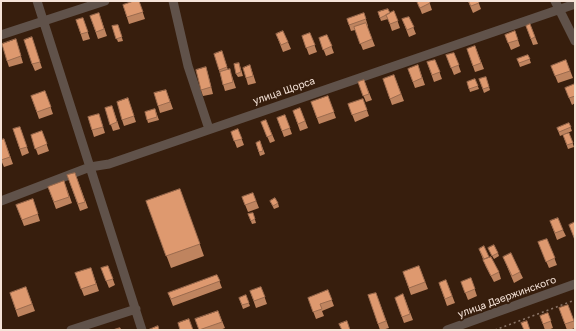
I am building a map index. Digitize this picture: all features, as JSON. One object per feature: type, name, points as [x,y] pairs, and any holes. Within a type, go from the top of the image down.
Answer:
[{"type":"street","points":[[37,1],[142,330]]},
{"type":"street","points":[[1,35],[105,1]]},
{"type":"street","points":[[173,1],[188,66],[209,129]]},
{"type":"street","name":"улица Щорса","points":[[1,201],[90,167],[108,164],[209,129],[557,5],[575,4]]},
{"type":"street","points":[[557,5],[575,41]]},
{"type":"street","name":"улица Дзержинского","points":[[447,330],[575,284]]},
{"type":"street","points":[[71,330],[136,309]]},
{"type":"path","points":[[495,330],[575,300]]},
{"type":"building","points":[[134,1],[139,1],[143,12],[127,17],[123,5]]},
{"type":"building","points":[[417,1],[429,1],[430,3],[420,8]]},
{"type":"building","points":[[469,1],[478,1],[479,3],[471,6]]},
{"type":"building","points":[[388,9],[390,13],[380,18],[378,12]]},
{"type":"building","points":[[394,11],[398,21],[390,24],[386,15]]},
{"type":"building","points":[[99,13],[104,29],[96,32],[90,16]]},
{"type":"building","points":[[364,13],[366,19],[349,25],[347,19]]},
{"type":"building","points":[[409,17],[414,27],[407,30],[402,19]]},
{"type":"building","points":[[83,18],[88,32],[81,34],[76,20]]},
{"type":"building","points":[[366,23],[372,39],[360,44],[354,27]]},
{"type":"building","points":[[530,24],[535,37],[531,39],[526,26]]},
{"type":"building","points":[[118,25],[122,37],[116,39],[112,26]]},
{"type":"building","points":[[283,31],[288,42],[281,45],[276,34]]},
{"type":"building","points":[[515,31],[518,40],[508,43],[505,35]]},
{"type":"building","points":[[310,33],[315,45],[306,48],[302,36]]},
{"type":"building","points":[[327,35],[332,46],[323,50],[319,38]]},
{"type":"building","points":[[32,37],[40,62],[32,64],[24,40]]},
{"type":"building","points":[[16,39],[21,56],[7,61],[2,44]]},
{"type":"building","points":[[475,46],[481,63],[473,66],[467,49]]},
{"type":"building","points":[[222,51],[227,67],[219,70],[214,54]]},
{"type":"building","points":[[454,53],[459,65],[451,68],[446,55]]},
{"type":"building","points":[[528,55],[530,59],[519,63],[517,59]]},
{"type":"building","points":[[435,60],[440,72],[432,75],[427,62]]},
{"type":"building","points":[[566,60],[570,71],[555,76],[551,66]]},
{"type":"building","points":[[239,63],[241,72],[236,74],[234,64]]},
{"type":"building","points":[[250,65],[253,76],[246,78],[243,68]]},
{"type":"building","points":[[418,65],[422,78],[413,82],[408,69]]},
{"type":"building","points":[[206,67],[211,87],[201,90],[196,70]]},
{"type":"building","points":[[230,69],[233,82],[223,85],[220,72]]},
{"type":"building","points":[[394,75],[401,94],[390,99],[383,79]]},
{"type":"building","points":[[486,77],[489,87],[483,89],[479,79]]},
{"type":"building","points":[[475,79],[478,86],[469,89],[467,82]]},
{"type":"building","points":[[364,80],[369,94],[363,96],[358,82]]},
{"type":"building","points":[[575,84],[575,96],[569,98],[565,88]]},
{"type":"building","points":[[166,90],[170,102],[158,106],[154,93]]},
{"type":"building","points":[[45,91],[51,107],[37,112],[31,96]]},
{"type":"building","points":[[328,96],[334,112],[317,118],[311,102]]},
{"type":"building","points":[[128,98],[134,116],[122,120],[117,102]]},
{"type":"building","points":[[363,99],[367,110],[352,115],[348,104]]},
{"type":"building","points":[[112,106],[117,122],[110,125],[105,108]]},
{"type":"building","points":[[300,108],[305,121],[298,124],[293,111]]},
{"type":"building","points":[[155,109],[157,117],[147,120],[145,112]]},
{"type":"building","points":[[99,114],[103,127],[92,130],[88,117]]},
{"type":"building","points":[[285,115],[290,128],[282,131],[277,118]]},
{"type":"building","points":[[266,120],[272,135],[267,137],[261,122]]},
{"type":"building","points":[[569,123],[571,127],[559,132],[557,128]]},
{"type":"building","points":[[20,127],[27,147],[20,149],[13,129]]},
{"type":"building","points":[[238,129],[242,139],[234,141],[231,132]]},
{"type":"building","points":[[42,131],[47,144],[35,149],[31,135]]},
{"type":"building","points":[[569,133],[573,143],[567,145],[563,135]]},
{"type":"building","points":[[4,139],[10,157],[1,160],[1,140]]},
{"type":"building","points":[[260,141],[263,151],[259,152],[256,143]]},
{"type":"building","points":[[75,173],[85,202],[78,204],[67,175]]},
{"type":"building","points":[[64,181],[69,197],[54,202],[48,187]]},
{"type":"building","points":[[180,189],[200,244],[166,256],[146,201]]},
{"type":"building","points":[[253,193],[256,201],[245,205],[242,197]]},
{"type":"building","points":[[275,198],[278,203],[273,206],[270,201]]},
{"type":"building","points":[[33,199],[38,214],[22,220],[16,205]]},
{"type":"building","points":[[253,213],[255,219],[251,221],[248,214]]},
{"type":"building","points":[[558,218],[563,230],[555,233],[550,221]]},
{"type":"building","points":[[575,222],[575,240],[569,225]]},
{"type":"building","points":[[547,239],[555,258],[546,262],[538,242]]},
{"type":"building","points":[[494,245],[498,253],[492,256],[488,248]]},
{"type":"building","points":[[484,246],[489,257],[484,259],[479,249]]},
{"type":"building","points":[[511,253],[520,272],[512,276],[503,257]]},
{"type":"building","points":[[491,257],[499,272],[491,276],[483,260]]},
{"type":"building","points":[[108,266],[113,279],[106,281],[101,268]]},
{"type":"building","points":[[419,266],[425,282],[409,288],[403,272]]},
{"type":"building","points":[[91,268],[96,284],[81,289],[75,273]]},
{"type":"building","points":[[217,275],[220,281],[171,299],[168,293]]},
{"type":"building","points":[[471,278],[475,289],[465,293],[461,282]]},
{"type":"building","points":[[446,280],[452,296],[445,299],[439,283]]},
{"type":"building","points":[[26,287],[32,304],[16,310],[10,293]]},
{"type":"building","points":[[261,287],[265,297],[254,301],[250,291]]},
{"type":"building","points":[[328,290],[332,300],[320,304],[322,309],[313,312],[308,298]]},
{"type":"building","points":[[376,293],[386,321],[378,324],[368,295]]},
{"type":"building","points":[[403,294],[410,314],[402,317],[395,298]]},
{"type":"building","points":[[246,295],[249,303],[242,305],[239,298]]},
{"type":"building","points":[[568,305],[574,321],[565,324],[559,308]]},
{"type":"building","points":[[218,311],[222,322],[199,330],[195,319]]},
{"type":"building","points":[[548,313],[551,321],[543,324],[540,316]]},
{"type":"building","points":[[189,319],[193,330],[180,330],[178,323]]},
{"type":"building","points":[[347,321],[350,330],[342,330],[339,324]]},
{"type":"building","points":[[527,321],[530,330],[524,330],[521,323]]},
{"type":"building","points":[[158,326],[159,330],[148,330]]}]
